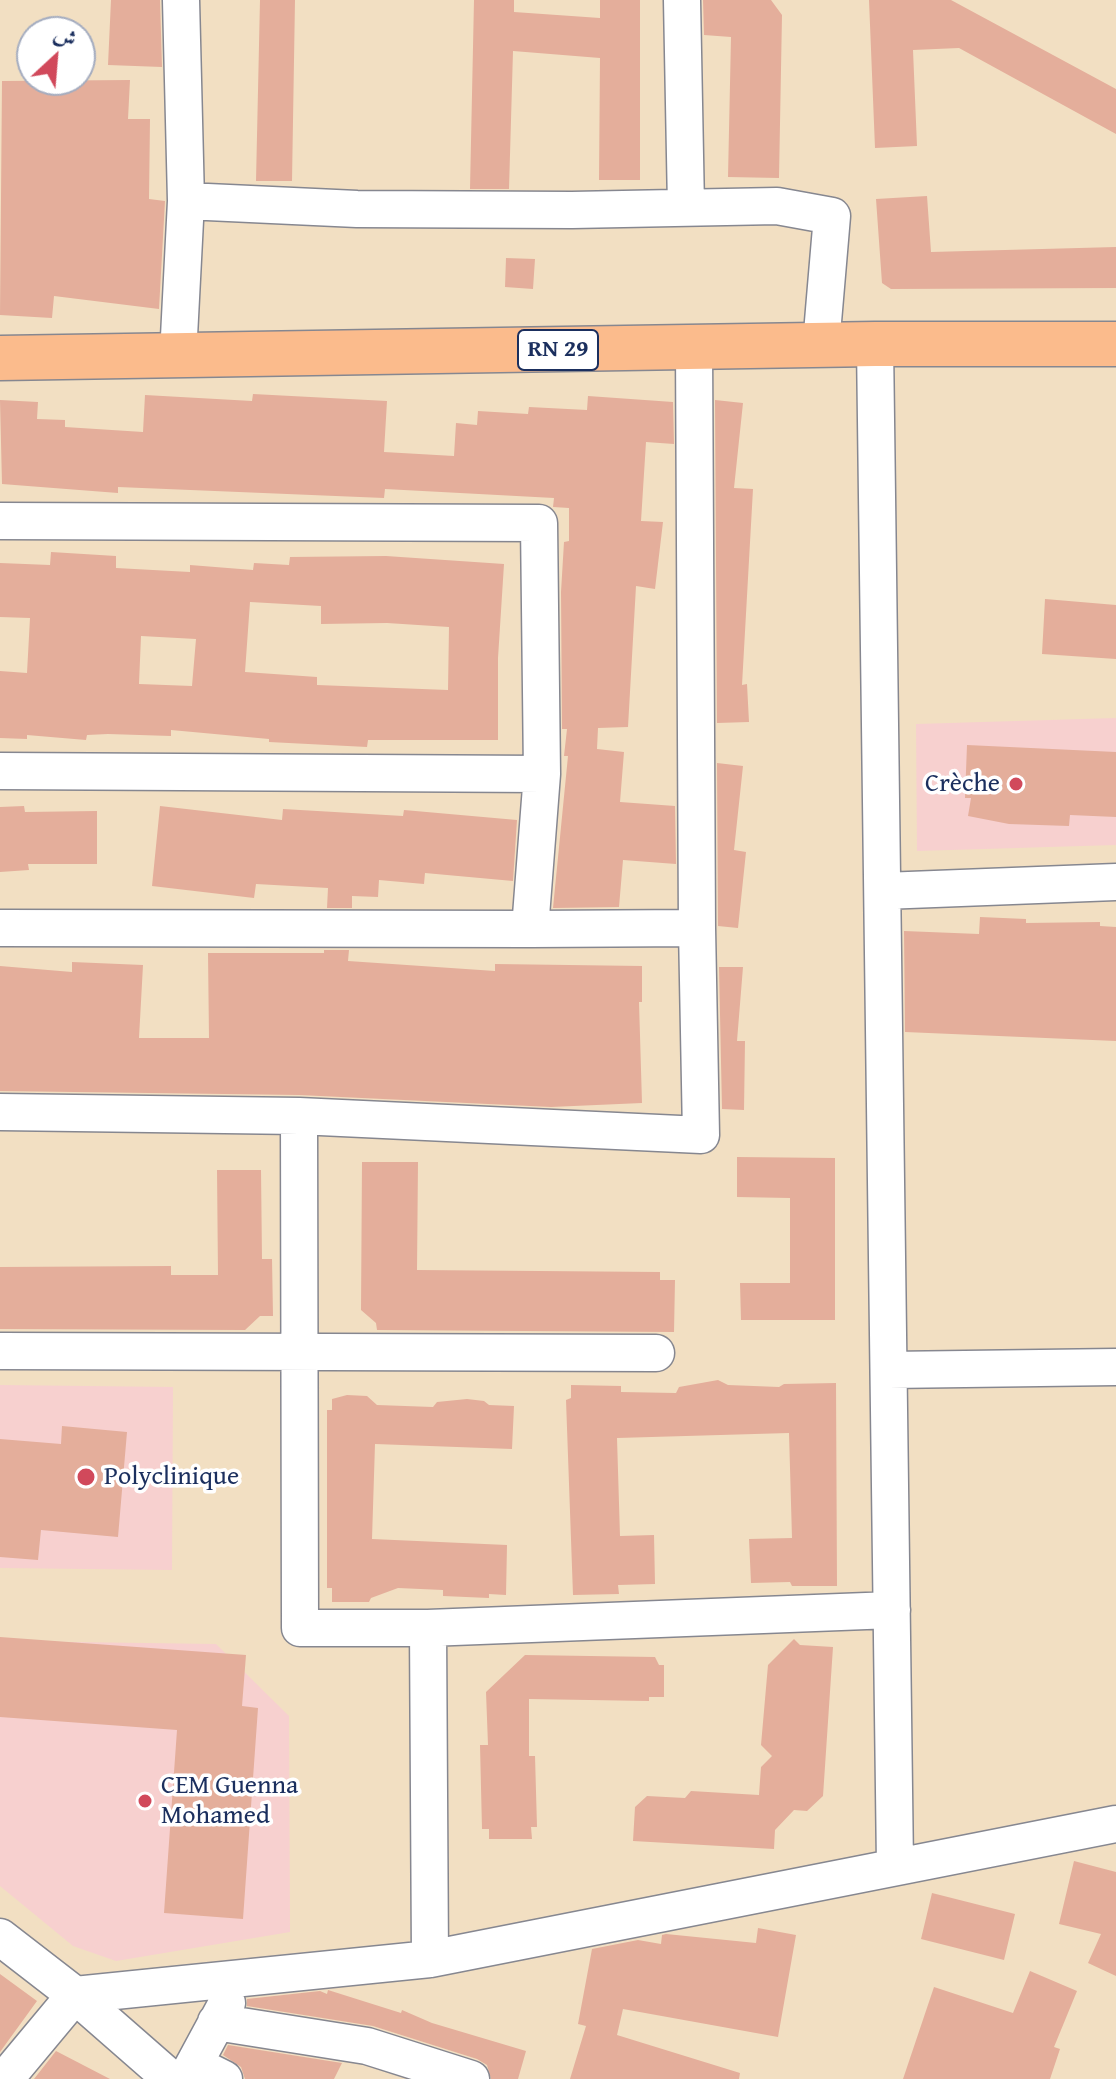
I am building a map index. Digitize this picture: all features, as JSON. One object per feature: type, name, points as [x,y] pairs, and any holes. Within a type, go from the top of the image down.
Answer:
[{"type":"main road","name":"RN 29","points":[[0,358],[875,344],[1116,344]]},
{"type":"street","points":[[178,356],[186,201],[181,0]]},
{"type":"street","points":[[682,0],[686,207]]},
{"type":"street","points":[[186,201],[357,209],[777,206],[832,216],[821,345]]},
{"type":"street","points":[[875,344],[895,1866]]},
{"type":"street","points":[[0,1112],[299,1116],[701,1135],[694,348]]},
{"type":"street","points":[[0,521],[539,523],[542,774],[530,929]]},
{"type":"street","points":[[0,771],[542,774]]},
{"type":"street","points":[[883,891],[1116,882]]},
{"type":"street","points":[[0,928],[697,928]]},
{"type":"street","points":[[299,1116],[300,1628],[428,1628],[892,1610]]},
{"type":"street","points":[[0,1351],[656,1353]]},
{"type":"street","points":[[889,1370],[1116,1367]]},
{"type":"street","points":[[428,1628],[430,1959]]},
{"type":"street","points":[[5,2079],[75,1995],[430,1959],[1116,1824]]},
{"type":"street","points":[[0,1937],[75,1995],[194,2075],[216,2022],[240,1977]]},
{"type":"street","points":[[216,2022],[367,2046],[471,2079]]},
{"type":"shaded area","name":"Crèche","points":[[1116,718],[1116,845],[917,851],[916,724]]},
{"type":"shaded area","name":"Polyclinique","points":[[0,1385],[173,1387],[172,1570],[0,1568]]},
{"type":"shaded area","name":"CEM Guenna Mohamed","points":[[0,1641],[216,1644],[289,1716],[290,1932],[116,1961],[73,1946],[0,1886]]},
{"type":"building","points":[[111,0],[160,0],[162,67],[108,65]]},
{"type":"building","points":[[260,0],[295,0],[292,181],[256,181]]},
{"type":"building","points":[[474,0],[514,0],[514,12],[600,18],[600,0],[640,0],[640,180],[599,180],[600,58],[513,51],[509,189],[470,189]]},
{"type":"building","points":[[703,0],[771,0],[782,15],[779,178],[728,177],[731,37],[704,35]]},
{"type":"building","points":[[869,0],[951,0],[1116,89],[1116,134],[959,48],[913,50],[917,146],[875,148]]},
{"type":"building","points":[[96,80],[130,80],[128,119],[150,119],[149,199],[165,201],[159,309],[54,296],[52,318],[0,315],[2,81],[16,81],[16,96],[96,96]]},
{"type":"building","points":[[927,196],[931,252],[1116,247],[1116,288],[891,289],[882,283],[876,199]]},
{"type":"building","points":[[506,258],[535,259],[533,289],[505,287]]},
{"type":"building","points":[[253,394],[387,401],[384,452],[454,456],[456,423],[477,425],[478,411],[528,414],[529,407],[587,410],[588,396],[673,402],[674,444],[646,442],[641,521],[663,522],[655,589],[636,586],[628,727],[598,728],[597,749],[624,752],[620,802],[675,806],[676,864],[623,860],[619,907],[553,908],[568,756],[564,756],[567,729],[562,729],[561,592],[564,542],[569,541],[569,508],[553,507],[554,498],[385,489],[384,498],[118,487],[118,493],[2,484],[0,400],[38,402],[37,419],[65,420],[65,427],[143,432],[145,395],[252,401]]},
{"type":"building","points":[[715,400],[743,403],[734,488],[753,489],[742,685],[747,684],[749,722],[717,723]]},
{"type":"building","points":[[51,552],[116,556],[116,568],[190,572],[190,565],[253,570],[254,563],[289,565],[290,557],[386,556],[504,564],[498,658],[498,740],[368,740],[367,747],[269,742],[269,739],[171,730],[171,736],[108,734],[87,735],[86,740],[27,735],[27,739],[0,738],[0,671],[27,673],[30,618],[0,617],[0,563],[50,565]],"holes":[[[250,602],[321,606],[321,624],[387,623],[449,627],[448,690],[317,685],[317,677],[245,672]],[[141,636],[196,639],[192,686],[139,684]]]},
{"type":"building","points":[[1045,599],[1116,605],[1116,659],[1042,654]]},
{"type":"building","points":[[967,745],[1116,752],[1116,817],[1070,815],[1069,826],[1009,824],[968,816],[971,798],[965,798]]},
{"type":"building","points":[[717,763],[743,766],[734,850],[746,852],[738,928],[718,926]]},
{"type":"building","points":[[24,806],[25,812],[97,811],[97,864],[28,864],[29,870],[0,872],[0,807]]},
{"type":"building","points":[[160,806],[282,820],[283,809],[403,816],[404,810],[517,820],[513,881],[425,873],[424,884],[379,880],[378,897],[352,896],[352,908],[327,908],[328,888],[256,884],[254,898],[152,886]]},
{"type":"building","points":[[980,917],[1026,919],[1026,923],[1100,922],[1100,926],[1116,927],[1116,1041],[905,1032],[904,931],[979,934]]},
{"type":"building","points":[[324,950],[349,950],[348,961],[495,971],[495,964],[642,966],[642,1002],[639,1002],[642,1103],[551,1107],[299,1095],[0,1091],[0,966],[72,972],[72,962],[143,965],[139,1038],[209,1038],[208,953],[324,953]]},
{"type":"building","points":[[719,967],[743,967],[737,1041],[745,1041],[744,1110],[722,1109]]},
{"type":"building","points":[[737,1157],[835,1158],[835,1320],[741,1320],[740,1283],[790,1283],[790,1198],[737,1197]]},
{"type":"building","points":[[362,1162],[418,1162],[417,1270],[660,1272],[660,1280],[675,1280],[674,1332],[377,1330],[376,1323],[361,1310]]},
{"type":"building","points":[[217,1170],[261,1170],[262,1259],[272,1259],[273,1316],[260,1316],[245,1330],[0,1329],[0,1267],[171,1266],[171,1275],[218,1275]]},
{"type":"building","points":[[718,1380],[728,1385],[779,1387],[784,1384],[836,1383],[837,1586],[751,1583],[749,1539],[792,1538],[789,1433],[617,1438],[620,1536],[654,1535],[655,1584],[618,1585],[619,1594],[573,1595],[566,1400],[571,1398],[571,1385],[621,1386],[621,1392],[676,1393],[679,1387]]},
{"type":"building","points":[[347,1395],[367,1396],[377,1405],[433,1407],[437,1402],[467,1399],[484,1401],[489,1405],[514,1406],[512,1449],[375,1444],[372,1539],[507,1545],[506,1595],[489,1594],[489,1598],[443,1596],[443,1590],[398,1588],[371,1598],[369,1602],[332,1602],[332,1588],[327,1588],[327,1410],[332,1410],[332,1399]]},
{"type":"building","points":[[62,1426],[127,1432],[118,1537],[41,1530],[38,1560],[0,1557],[0,1439],[61,1444]]},
{"type":"building","points":[[0,1637],[246,1655],[242,1706],[258,1708],[243,1919],[164,1913],[177,1730],[0,1717]]},
{"type":"building","points":[[794,1639],[800,1645],[833,1647],[823,1796],[807,1811],[794,1810],[775,1830],[774,1849],[633,1841],[635,1807],[647,1796],[685,1798],[691,1791],[759,1795],[761,1767],[772,1756],[761,1745],[768,1665]]},
{"type":"building","points":[[525,1655],[655,1657],[659,1665],[664,1665],[664,1697],[649,1697],[649,1701],[529,1699],[529,1756],[535,1756],[537,1827],[531,1827],[532,1839],[489,1839],[489,1829],[482,1829],[480,1745],[488,1745],[486,1692]]},
{"type":"building","points":[[1074,1861],[1116,1872],[1116,1976],[1088,1963],[1101,1934],[1059,1924]]},
{"type":"building","points":[[932,1893],[1015,1914],[1004,1960],[921,1939]]},
{"type":"building","points":[[758,1928],[796,1935],[778,2037],[623,2009],[617,2035],[740,2073],[739,2079],[570,2079],[586,2026],[578,2024],[592,1949],[638,1940],[661,1944],[662,1935],[666,1934],[756,1943]]},
{"type":"building","points":[[1030,1971],[1077,1991],[1054,2047],[1060,2049],[1050,2079],[903,2079],[934,1987],[1013,2013]]},
{"type":"building","points":[[0,1974],[37,2001],[0,2052]]},
{"type":"building","points":[[328,1990],[401,2013],[402,2010],[432,2023],[526,2051],[518,2079],[491,2079],[487,2065],[477,2059],[373,2026],[247,2006],[247,1999],[320,1991],[327,1994]]},
{"type":"building","points":[[228,2045],[342,2063],[334,2079],[245,2079],[241,2067],[223,2055]]},
{"type":"building","points":[[56,2051],[110,2079],[34,2079]]},
{"type":"place","name":"Crèche","points":[[1016,784]]},
{"type":"place","name":"Polyclinique","points":[[86,1477]]},
{"type":"place","name":"CEM Guenna Mohamed","points":[[145,1801]]}]
